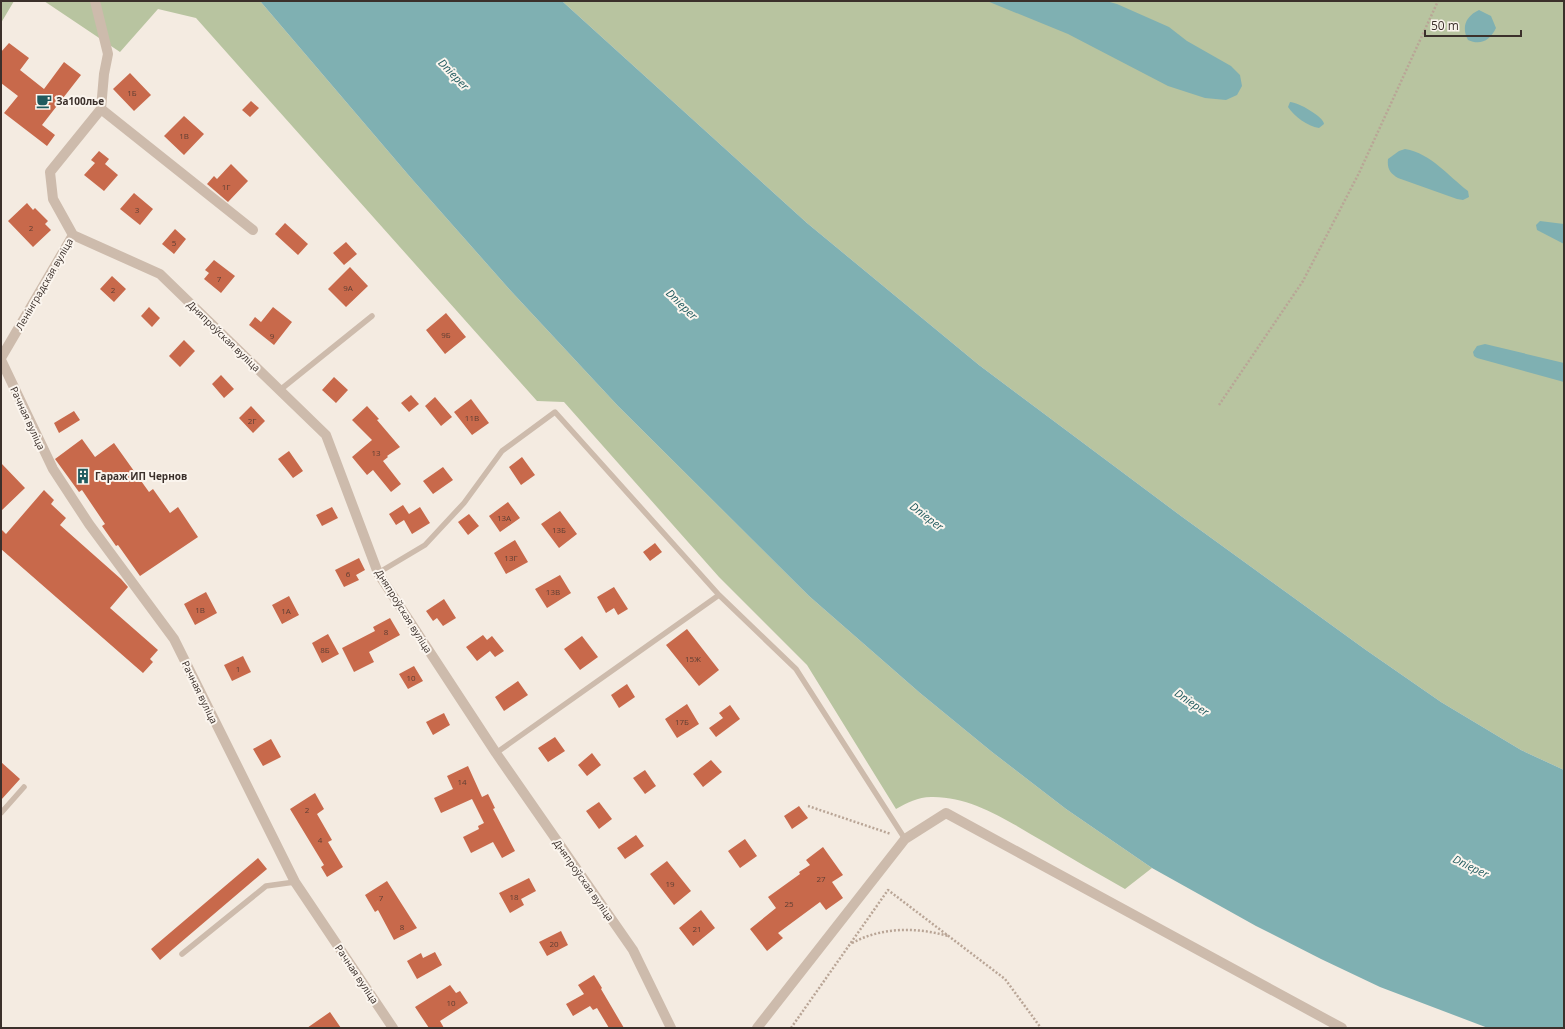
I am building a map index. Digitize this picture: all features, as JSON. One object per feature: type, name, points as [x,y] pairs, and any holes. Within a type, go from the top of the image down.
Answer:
[{"type":"street","points":[[95,1],[108,54],[104,74],[101,109],[253,230]]},
{"type":"street","name":"Ленінградская вуліца","points":[[1,359],[73,235],[53,199],[50,172],[101,109]]},
{"type":"street","name":"Дняпроўская вуліца","points":[[73,235],[160,274],[326,435],[378,573],[496,753],[633,950],[670,1028]]},
{"type":"street","name":"Рачная вуліца","points":[[1,359],[53,469],[89,524],[174,639],[295,882],[393,1028]]},
{"type":"street","points":[[757,1028],[905,839],[946,813],[1342,1028]]},
{"type":"lane","points":[[280,390],[372,316]]},
{"type":"lane","points":[[378,573],[425,545],[464,503],[502,452],[555,412],[718,595],[796,669],[905,839]]},
{"type":"lane","points":[[496,753],[718,595]]},
{"type":"lane","points":[[1,813],[24,787]]},
{"type":"lane","points":[[182,954],[266,886],[295,882]]},
{"type":"path","points":[[1219,405],[1303,281],[1359,173],[1438,1]]},
{"type":"path","points":[[808,806],[905,839]]},
{"type":"path","points":[[791,1028],[888,890],[1005,979],[1041,1028]]},
{"type":"path","points":[[850,944],[867,935],[894,930],[933,932],[950,937]]},
{"type":"green space","points":[[1,1],[14,1],[1,23]]},
{"type":"green space","points":[[44,1],[260,1],[411,178],[510,290],[618,406],[809,596],[920,693],[992,752],[1066,809],[1152,868],[1125,889],[1005,819],[977,806],[947,798],[926,797],[917,799],[896,809],[807,665],[719,577],[564,402],[537,401],[196,18],[158,9],[120,52]]},
{"type":"green space","points":[[562,1],[1564,1],[1564,770],[1521,750],[1441,702],[1366,650],[1181,516],[979,365],[807,223]]},
{"type":"water","name":"Dnieper","points":[[260,1],[562,1],[807,223],[979,365],[1181,516],[1366,650],[1441,702],[1521,750],[1564,770],[1564,1028],[1488,1028],[1380,987],[1321,959],[1256,926],[1152,868],[1066,809],[992,752],[920,693],[809,596],[618,406],[510,290],[411,178]]},
{"type":"water","points":[[987,1],[1106,1],[1117,4],[1169,27],[1187,41],[1231,66],[1240,75],[1242,86],[1237,95],[1226,100],[1205,98],[1168,86],[1068,34]]},
{"type":"water","points":[[1479,10],[1491,16],[1496,28],[1491,36],[1485,41],[1473,42],[1468,40],[1465,26],[1471,15]]},
{"type":"water","points":[[1290,102],[1299,104],[1310,110],[1323,121],[1324,124],[1319,128],[1302,120],[1288,107]]},
{"type":"water","points":[[1405,149],[1423,155],[1439,166],[1468,191],[1469,197],[1463,200],[1457,199],[1395,176],[1389,168],[1388,159],[1399,151]]},
{"type":"water","points":[[1540,221],[1564,224],[1564,244],[1537,230],[1536,225]]},
{"type":"water","points":[[1485,344],[1564,363],[1564,382],[1474,356],[1473,352],[1477,346]]},
{"type":"building","points":[[9,43],[29,58],[20,70],[44,89],[64,62],[81,75],[42,125],[55,135],[47,146],[4,113],[18,96],[1,83],[1,52]]},
{"type":"building","points":[[130,73],[151,95],[134,111],[113,89]]},
{"type":"building","points":[[251,101],[259,108],[250,117],[242,110]]},
{"type":"building","points":[[184,116],[204,134],[184,155],[164,136]]},
{"type":"building","points":[[99,151],[109,159],[105,164],[118,175],[104,191],[84,175],[95,163],[91,160]]},
{"type":"building","points":[[231,164],[248,181],[228,202],[207,184],[214,176],[217,179]]},
{"type":"building","points":[[134,193],[153,209],[140,225],[120,209]]},
{"type":"building","points":[[27,203],[33,210],[35,208],[48,221],[45,224],[51,230],[33,247],[8,221]]},
{"type":"building","points":[[285,223],[308,244],[298,255],[275,234]]},
{"type":"building","points":[[175,229],[186,239],[174,254],[162,244]]},
{"type":"building","points":[[346,242],[357,254],[344,265],[333,253]]},
{"type":"building","points":[[214,260],[235,276],[221,293],[204,279],[209,273],[205,270]]},
{"type":"building","points":[[350,267],[368,286],[346,307],[328,289]]},
{"type":"building","points":[[112,276],[126,289],[114,302],[100,289]]},
{"type":"building","points":[[149,307],[160,318],[152,327],[141,316]]},
{"type":"building","points":[[273,307],[292,322],[274,345],[249,325],[255,317],[261,322]]},
{"type":"building","points":[[446,313],[466,337],[445,354],[426,330]]},
{"type":"building","points":[[184,340],[195,351],[180,367],[169,356]]},
{"type":"building","points":[[221,375],[234,389],[224,398],[212,384]]},
{"type":"building","points":[[334,377],[348,390],[336,403],[322,390]]},
{"type":"building","points":[[411,395],[419,404],[409,412],[401,403]]},
{"type":"building","points":[[435,397],[452,417],[441,426],[425,406]]},
{"type":"building","points":[[471,399],[489,423],[472,435],[454,412]]},
{"type":"building","points":[[251,406],[265,421],[253,433],[239,418]]},
{"type":"building","points":[[367,406],[400,447],[387,456],[388,457],[383,461],[401,484],[391,492],[373,470],[367,475],[352,457],[372,440],[352,420]]},
{"type":"building","points":[[74,411],[80,420],[59,433],[54,423]]},
{"type":"building","points":[[82,439],[95,457],[114,443],[149,492],[153,489],[170,513],[178,507],[198,537],[140,576],[118,545],[116,546],[102,526],[105,524],[82,490],[79,492],[55,459]]},
{"type":"building","points":[[289,451],[303,471],[293,478],[278,459]]},
{"type":"building","points":[[522,457],[535,475],[521,485],[509,467]]},
{"type":"building","points":[[1,463],[25,488],[1,511]]},
{"type":"building","points":[[443,467],[453,480],[433,494],[423,481]]},
{"type":"building","points":[[44,490],[54,500],[51,504],[66,518],[60,525],[128,587],[110,608],[158,650],[150,659],[153,662],[143,673],[1,549],[1,529],[6,534]]},
{"type":"building","points":[[508,502],[520,518],[500,532],[489,516]]},
{"type":"building","points":[[403,505],[409,514],[420,507],[430,523],[412,534],[404,520],[396,525],[389,514]]},
{"type":"building","points":[[332,507],[338,518],[322,526],[316,515]]},
{"type":"building","points":[[560,511],[577,534],[559,548],[541,524]]},
{"type":"building","points":[[469,514],[479,526],[468,535],[458,522]]},
{"type":"building","points":[[515,540],[528,562],[506,574],[494,553]]},
{"type":"building","points":[[655,543],[662,552],[650,561],[643,552]]},
{"type":"building","points":[[359,558],[365,570],[356,575],[359,580],[344,587],[335,570]]},
{"type":"building","points":[[560,575],[571,593],[547,608],[535,589]]},
{"type":"building","points":[[614,587],[628,609],[618,615],[614,608],[606,613],[597,597]]},
{"type":"building","points":[[206,592],[217,613],[195,625],[184,604]]},
{"type":"building","points":[[289,596],[299,615],[282,624],[272,605]]},
{"type":"building","points":[[444,599],[456,618],[443,626],[437,618],[433,621],[426,611]]},
{"type":"building","points":[[390,618],[400,635],[369,652],[374,662],[354,672],[342,648],[375,631],[373,627]]},
{"type":"building","points":[[687,629],[719,670],[699,686],[666,645]]},
{"type":"building","points":[[328,634],[339,654],[322,663],[312,643]]},
{"type":"building","points":[[483,635],[487,640],[492,636],[504,651],[495,657],[490,651],[477,661],[466,647]]},
{"type":"building","points":[[582,636],[598,657],[580,670],[564,649]]},
{"type":"building","points":[[243,656],[251,672],[232,681],[224,665]]},
{"type":"building","points":[[414,666],[423,681],[408,689],[399,674]]},
{"type":"building","points":[[518,681],[528,695],[504,711],[495,697]]},
{"type":"building","points":[[627,684],[635,697],[619,708],[611,695]]},
{"type":"building","points":[[687,704],[699,724],[677,738],[665,719]]},
{"type":"building","points":[[730,705],[740,719],[716,737],[709,728],[723,718],[719,713]]},
{"type":"building","points":[[444,713],[450,725],[433,735],[426,722]]},
{"type":"building","points":[[555,737],[565,751],[548,762],[538,748]]},
{"type":"building","points":[[271,739],[281,757],[263,766],[253,749]]},
{"type":"building","points":[[592,753],[601,765],[587,776],[578,765]]},
{"type":"building","points":[[711,760],[722,772],[703,787],[693,774]]},
{"type":"building","points":[[1,762],[20,779],[1,800]]},
{"type":"building","points":[[468,766],[482,797],[488,794],[495,808],[493,809],[515,851],[502,858],[493,842],[471,853],[463,837],[479,829],[478,826],[484,823],[472,799],[441,813],[434,798],[453,789],[447,776]]},
{"type":"building","points":[[645,770],[656,786],[645,794],[633,778]]},
{"type":"building","points":[[315,793],[324,809],[317,814],[332,840],[328,842],[343,867],[327,877],[321,867],[324,865],[290,809]]},
{"type":"building","points":[[599,802],[612,819],[599,829],[586,811]]},
{"type":"building","points":[[799,806],[808,818],[792,829],[784,816]]},
{"type":"building","points":[[636,835],[644,846],[625,859],[617,848]]},
{"type":"building","points":[[745,839],[757,856],[740,868],[728,851]]},
{"type":"building","points":[[823,847],[843,875],[832,882],[843,898],[826,910],[820,902],[778,933],[783,938],[767,951],[750,929],[776,908],[768,897],[810,865],[806,860]]},
{"type":"building","points":[[258,858],[267,869],[160,960],[151,949]]},
{"type":"building","points":[[667,861],[691,891],[674,905],[650,874]]},
{"type":"building","points":[[529,878],[536,891],[521,899],[524,905],[510,913],[499,893]]},
{"type":"building","points":[[387,881],[417,928],[394,940],[378,910],[375,912],[365,895]]},
{"type":"building","points":[[701,910],[715,928],[693,946],[679,928]]},
{"type":"building","points":[[561,931],[568,945],[547,956],[539,942]]},
{"type":"building","points":[[435,952],[442,965],[417,979],[407,961],[421,953],[423,958]]},
{"type":"building","points":[[594,975],[624,1028],[609,1028],[597,1008],[593,1010],[590,1006],[573,1016],[566,1004],[584,994],[578,985]]},
{"type":"building","points":[[450,985],[456,993],[460,991],[468,1003],[440,1021],[444,1028],[429,1028],[415,1007]]},
{"type":"building","points":[[330,1012],[341,1028],[307,1028]]},
{"type":"place","name":"За100лье","points":[[44,101]]},
{"type":"place","name":"Гараж ИП Чернов","points":[[83,476]]}]
